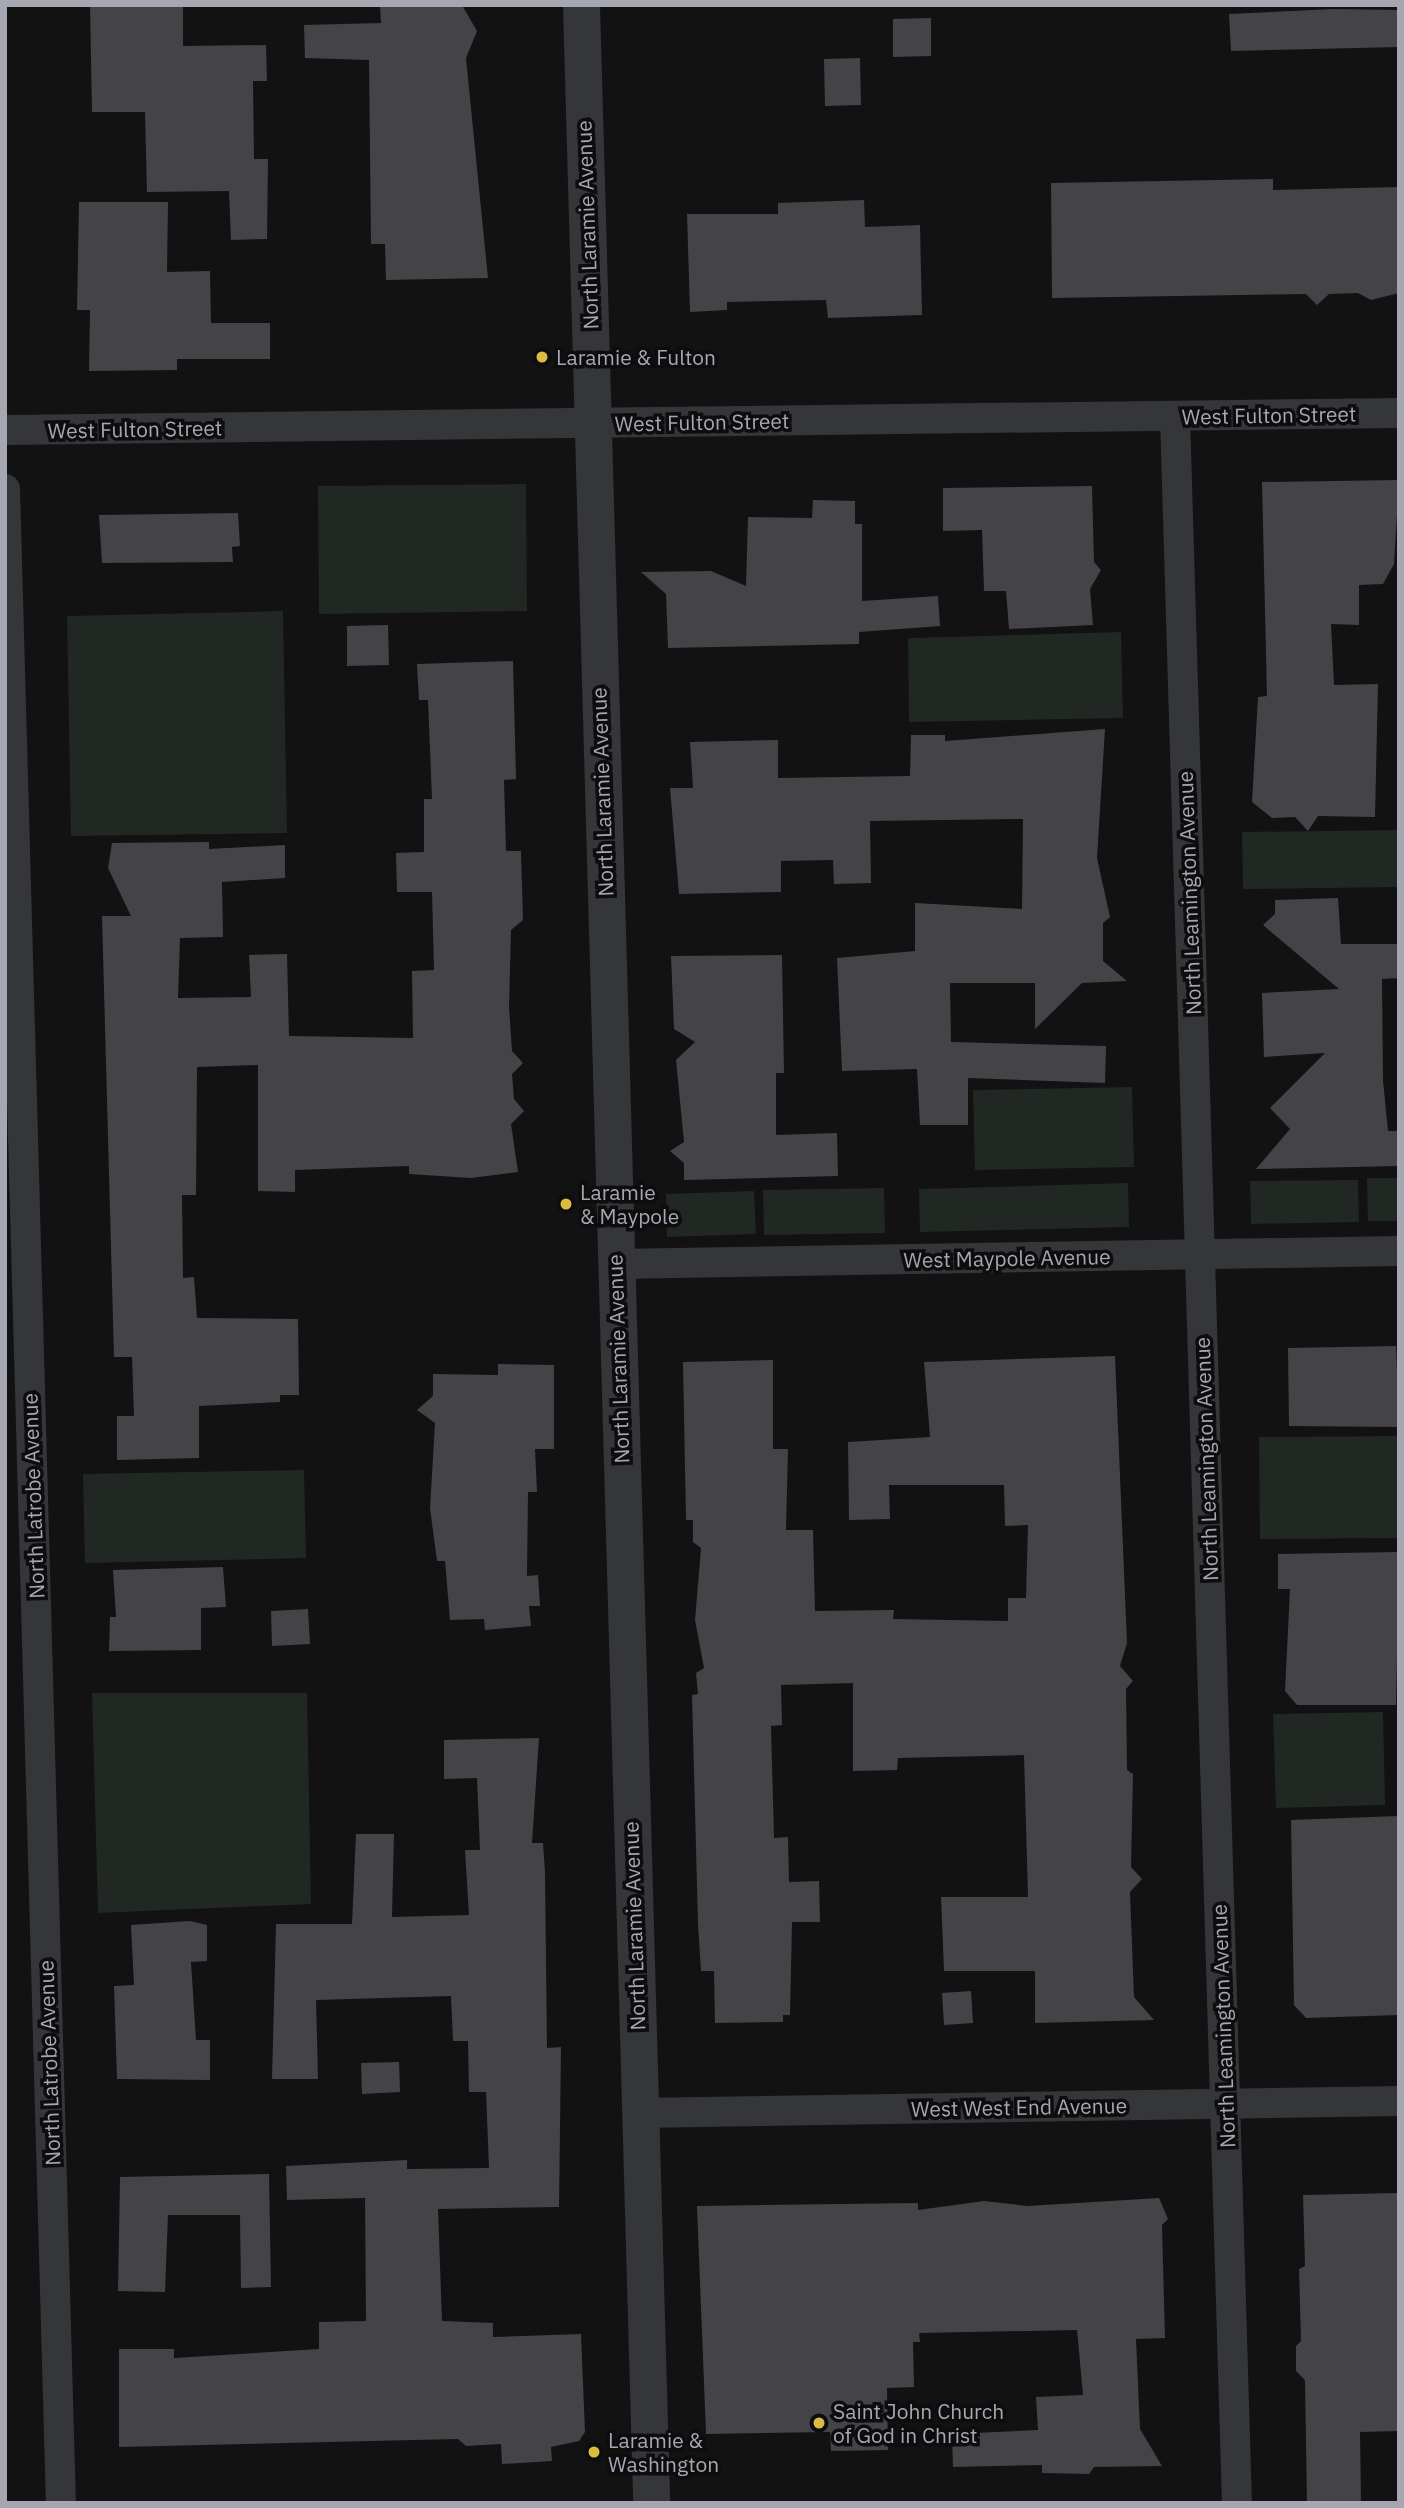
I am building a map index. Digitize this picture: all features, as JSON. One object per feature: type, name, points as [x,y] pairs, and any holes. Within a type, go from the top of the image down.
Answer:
[{"type":"street","name":"North Laramie Avenue","points":[[581,5],[651,2503]]},
{"type":"street","name":"West Fulton Street","points":[[5,430],[1399,413]]},
{"type":"street","name":"North Leamington Avenue","points":[[1175,416],[1237,2503]]},
{"type":"street","name":"North Latrobe Avenue","points":[[5,489],[61,2503]]},
{"type":"street","name":"West Maypole Avenue","points":[[615,1264],[1399,1251]]},
{"type":"street","name":"West West End Avenue","points":[[640,2113],[1399,2101]]},
{"type":"shaded area","points":[[526,484],[527,611],[319,614],[318,486]]},
{"type":"shaded area","points":[[283,611],[287,833],[71,836],[67,616]]},
{"type":"shaded area","points":[[1121,632],[1123,718],[909,722],[908,638]]},
{"type":"shaded area","points":[[1399,830],[1399,887],[1243,889],[1242,832]]},
{"type":"shaded area","points":[[1132,1087],[1134,1167],[975,1170],[973,1090]]},
{"type":"shaded area","points":[[1367,1178],[1399,1178],[1399,1221],[1368,1221]]},
{"type":"shaded area","points":[[1358,1180],[1359,1222],[1251,1224],[1250,1181]]},
{"type":"shaded area","points":[[1128,1183],[1129,1227],[920,1232],[919,1189]]},
{"type":"shaded area","points":[[884,1188],[885,1233],[764,1235],[763,1190]]},
{"type":"shaded area","points":[[754,1191],[756,1234],[667,1237],[666,1194]]},
{"type":"shaded area","points":[[1399,1436],[1399,1538],[1260,1539],[1259,1437]]},
{"type":"shaded area","points":[[304,1470],[306,1558],[85,1563],[83,1474]]},
{"type":"shaded area","points":[[92,1693],[307,1693],[311,1904],[98,1913]]},
{"type":"shaded area","points":[[1383,1712],[1385,1805],[1276,1808],[1273,1714]]},
{"type":"building","points":[[90,5],[183,5],[183,46],[266,45],[267,81],[253,81],[254,159],[268,159],[267,239],[231,240],[229,191],[147,192],[145,112],[92,112]]},
{"type":"building","points":[[380,5],[462,5],[477,31],[466,58],[488,278],[386,280],[385,244],[371,244],[369,60],[305,58],[304,25],[381,23]]},
{"type":"building","points":[[1333,9],[1399,10],[1399,47],[1231,51],[1229,14]]},
{"type":"building","points":[[931,18],[931,56],[893,57],[893,19]]},
{"type":"building","points":[[860,58],[861,105],[825,106],[824,59]]},
{"type":"building","points":[[1273,179],[1273,190],[1399,187],[1399,293],[1371,300],[1358,293],[1329,294],[1317,305],[1306,294],[1052,298],[1051,183]]},
{"type":"building","points":[[864,200],[865,227],[920,225],[922,315],[828,318],[826,300],[727,302],[727,310],[690,312],[687,214],[778,214],[778,203]]},
{"type":"building","points":[[79,202],[168,202],[167,272],[210,271],[211,323],[270,323],[270,359],[177,359],[177,370],[89,371],[90,310],[77,310]]},
{"type":"building","points":[[1399,480],[1394,564],[1383,584],[1359,585],[1359,625],[1331,624],[1334,685],[1378,684],[1375,817],[1318,816],[1308,831],[1295,817],[1272,818],[1252,802],[1258,697],[1267,696],[1262,482]]},
{"type":"building","points":[[1092,486],[1094,562],[1101,570],[1090,589],[1093,625],[1009,629],[1006,591],[984,591],[982,530],[943,531],[943,488]]},
{"type":"building","points":[[813,500],[855,501],[855,524],[862,524],[862,601],[938,596],[940,626],[859,632],[859,644],[668,648],[666,594],[641,572],[711,571],[746,586],[748,517],[812,518]]},
{"type":"building","points":[[238,513],[240,546],[232,547],[233,562],[102,563],[99,515]]},
{"type":"building","points":[[388,625],[389,665],[347,666],[347,626]]},
{"type":"building","points":[[513,661],[516,779],[504,780],[506,851],[521,851],[523,920],[511,930],[509,1007],[512,1051],[523,1063],[512,1074],[514,1099],[524,1111],[511,1124],[518,1172],[471,1178],[409,1174],[409,1166],[295,1170],[295,1192],[258,1191],[258,1065],[197,1067],[196,1195],[182,1195],[183,1278],[194,1277],[197,1318],[298,1319],[299,1395],[280,1395],[280,1402],[199,1406],[199,1458],[117,1460],[117,1416],[134,1416],[132,1357],[114,1357],[102,916],[131,916],[108,868],[112,843],[209,842],[209,849],[285,845],[285,878],[222,882],[223,937],[180,938],[178,998],[251,997],[249,955],[287,954],[289,1036],[413,1038],[412,971],[434,970],[432,892],[397,892],[396,853],[424,852],[424,799],[432,799],[428,700],[419,700],[417,664]]},
{"type":"building","points":[[1105,729],[1097,858],[1110,917],[1103,923],[1103,961],[1127,981],[1082,983],[1035,1029],[1035,983],[950,983],[951,1042],[1106,1046],[1105,1083],[968,1078],[968,1125],[920,1125],[917,1069],[842,1071],[837,958],[915,951],[915,903],[1022,909],[1023,819],[870,821],[871,883],[834,884],[833,860],[781,861],[781,892],[679,894],[670,788],[693,788],[690,742],[778,740],[778,778],[910,776],[911,735],[945,735],[945,741]]},
{"type":"building","points":[[1338,898],[1341,944],[1399,944],[1399,978],[1382,979],[1383,1080],[1388,1131],[1399,1131],[1399,1166],[1256,1169],[1290,1129],[1270,1108],[1325,1053],[1264,1057],[1262,993],[1339,989],[1263,925],[1275,914],[1275,900]]},
{"type":"building","points":[[782,955],[784,1073],[776,1073],[776,1135],[837,1133],[838,1176],[684,1180],[684,1163],[670,1151],[684,1142],[676,1060],[695,1042],[674,1029],[671,956]]},
{"type":"building","points":[[1396,1346],[1399,1427],[1289,1426],[1288,1348]]},
{"type":"building","points":[[1115,1356],[1127,1643],[1120,1666],[1133,1681],[1126,1689],[1127,1770],[1133,1774],[1131,1867],[1142,1879],[1130,1892],[1134,1997],[1154,2020],[1035,2023],[1035,1971],[944,1971],[941,1897],[1028,1897],[1024,1755],[898,1758],[897,1770],[853,1771],[853,1683],[781,1685],[782,1725],[771,1726],[774,1838],[788,1837],[789,1882],[819,1881],[820,1922],[792,1922],[790,2015],[783,2015],[783,2022],[715,2023],[714,1971],[701,1971],[698,1924],[692,1695],[698,1694],[696,1673],[704,1668],[695,1620],[701,1548],[693,1542],[693,1520],[686,1520],[683,1362],[773,1360],[773,1449],[788,1449],[786,1530],[813,1530],[815,1611],[894,1610],[893,1619],[1008,1621],[1008,1598],[1026,1598],[1028,1525],[1005,1526],[1004,1485],[889,1485],[890,1519],[849,1520],[848,1442],[930,1437],[924,1362]]},
{"type":"building","points":[[498,1364],[554,1365],[554,1449],[535,1449],[537,1492],[528,1492],[527,1576],[538,1575],[540,1606],[529,1606],[531,1626],[485,1630],[484,1619],[450,1620],[445,1561],[437,1561],[430,1508],[435,1423],[417,1410],[433,1396],[433,1374],[498,1375]]},
{"type":"building","points":[[1399,1552],[1396,1705],[1297,1705],[1285,1691],[1290,1589],[1278,1589],[1278,1554]]},
{"type":"building","points":[[223,1567],[226,1607],[201,1608],[201,1650],[109,1651],[110,1617],[116,1617],[113,1570]]},
{"type":"building","points":[[308,1609],[310,1644],[272,1646],[271,1611]]},
{"type":"building","points":[[539,1738],[532,1843],[543,1843],[547,2048],[561,2047],[559,2207],[438,2209],[442,2321],[493,2323],[493,2337],[581,2334],[585,2432],[579,2441],[551,2447],[552,2461],[502,2464],[501,2444],[466,2446],[458,2439],[119,2447],[119,2349],[174,2349],[174,2358],[319,2349],[319,2322],[366,2321],[365,2198],[287,2200],[286,2166],[407,2160],[407,2169],[489,2168],[486,2092],[469,2092],[468,2041],[453,2041],[451,1996],[316,2000],[318,2079],[272,2079],[276,1924],[352,1924],[356,1834],[394,1834],[392,1917],[469,1915],[465,1850],[480,1850],[477,1778],[444,1779],[444,1740]]},
{"type":"building","points":[[1399,1816],[1399,2015],[1306,2018],[1294,2005],[1291,1820]]},
{"type":"building","points":[[190,1921],[207,1925],[207,1961],[191,1962],[196,2040],[210,2040],[210,2080],[117,2079],[114,1986],[134,1985],[131,1925]]},
{"type":"building","points":[[971,1991],[973,2023],[944,2025],[942,1993]]},
{"type":"building","points":[[399,2062],[400,2092],[362,2094],[361,2063]]},
{"type":"building","points":[[269,2174],[271,2287],[241,2288],[240,2215],[168,2215],[165,2292],[118,2291],[120,2177]]},
{"type":"building","points":[[1399,2193],[1399,2431],[1360,2432],[1361,2503],[1307,2503],[1305,2380],[1296,2371],[1296,2346],[1301,2341],[1299,2269],[1305,2266],[1303,2195]]},
{"type":"building","points":[[1159,2198],[1168,2219],[1162,2225],[1165,2338],[1136,2339],[1140,2429],[1162,2466],[1094,2467],[1089,2474],[1042,2473],[1042,2465],[953,2467],[952,2434],[1038,2430],[1036,2397],[1083,2395],[1077,2330],[919,2333],[920,2342],[913,2342],[914,2387],[887,2388],[888,2450],[831,2451],[830,2432],[706,2434],[697,2206],[918,2203],[918,2210],[984,2201],[1028,2206]]},
{"type":"place","name":"Laramie & Fulton","points":[[542,357]]},
{"type":"place","name":"Laramie & Maypole","points":[[566,1204]]},
{"type":"place","name":"Saint John Church of God in Christ","points":[[819,2423]]},
{"type":"place","name":"Laramie & Washington","points":[[594,2452]]}]
